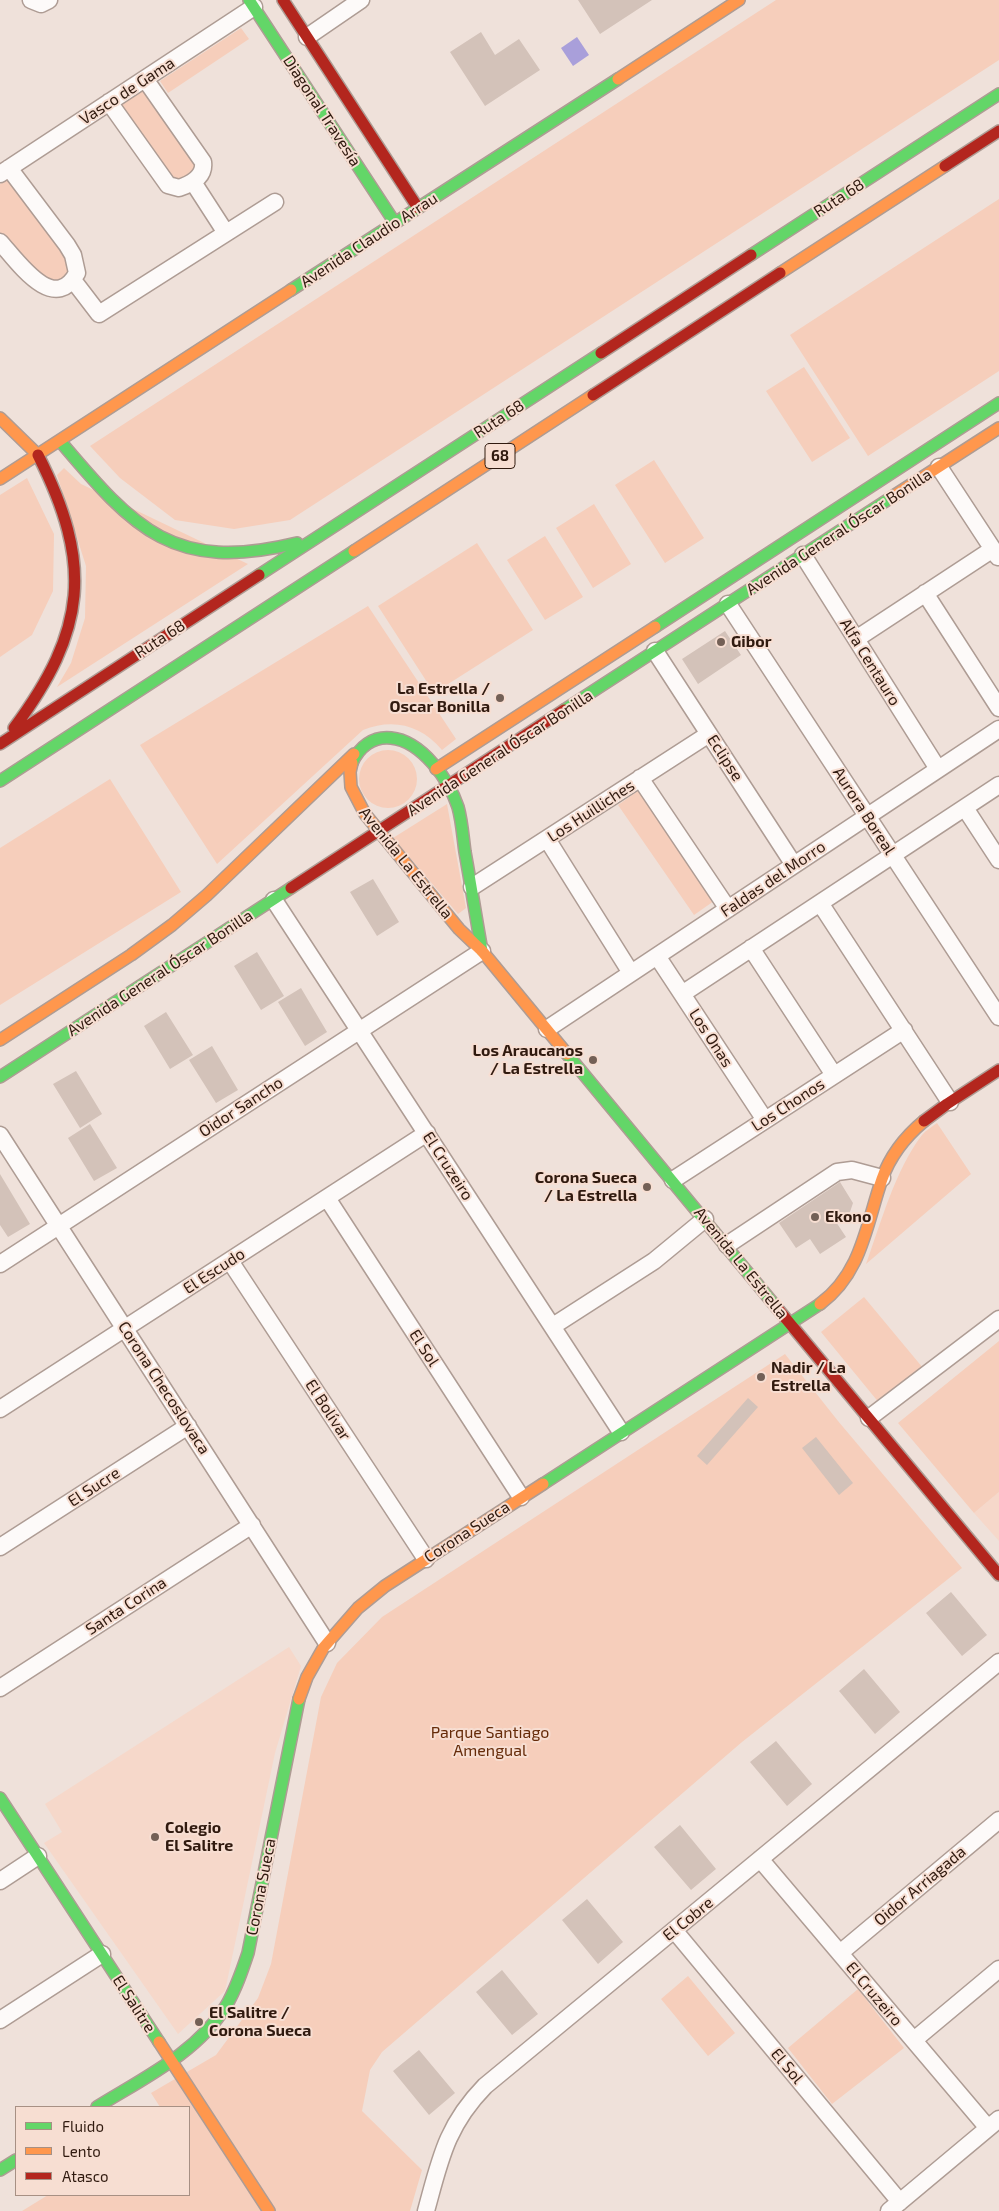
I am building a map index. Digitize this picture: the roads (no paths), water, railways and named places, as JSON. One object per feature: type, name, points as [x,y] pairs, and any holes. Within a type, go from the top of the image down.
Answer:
[{"type":"main road","name":"Diagonal Travesía","points":[[283,0],[418,208]]},
{"type":"main road","name":"Avenida Claudio Arrau","points":[[0,479],[739,0]]},
{"type":"main road","name":"Diagonal Travesía","points":[[252,4],[395,223]]},
{"type":"main road","name":"Ruta 68","points":[[0,744],[999,94]]},
{"type":"main road","name":"Ruta 68","points":[[0,781],[999,131]]},
{"type":"main road","name":"Avenida General Óscar Bonilla","points":[[436,769],[999,403]]},
{"type":"main road","points":[[0,418],[38,454],[50,474],[64,511],[74,559],[75,597],[67,637],[52,673],[31,706],[0,744]]},
{"type":"main road","name":"Avenida General Óscar Bonilla","points":[[0,1077],[999,428]]},
{"type":"main road","points":[[60,441],[105,493],[127,515],[146,530],[178,546],[204,553],[222,554],[265,550],[317,536]]},
{"type":"main road","points":[[38,454],[50,459]]},
{"type":"main road","points":[[68,467],[105,493]]},
{"type":"main road","name":"Avenida La Estrella","points":[[482,951],[458,808],[449,786],[436,769],[410,744],[392,738],[371,741],[355,753],[349,774],[350,788],[362,809],[459,929],[482,951],[999,1575]]},
{"type":"main road","name":"Avenida General Óscar Bonilla","points":[[0,1040],[131,955],[172,925],[221,882],[355,753]]},
{"type":"main road","name":"Corona Sueca","points":[[99,2106],[190,2046],[211,2027],[229,2004],[241,1978],[248,1953],[300,1693],[312,1665],[327,1642],[350,1615],[368,1598],[426,1559],[791,1324],[828,1298],[847,1277],[858,1254],[882,1178],[895,1152],[912,1130],[999,1070]]},
{"type":"main road","name":"El Salitre","points":[[0,1798],[269,2211]]},
{"type":"main road","points":[[0,2170],[15,2161]]},
{"type":"street","points":[[31,0],[38,4],[49,0]]},
{"type":"street","name":"Diagonal Travesía","points":[[307,37],[361,0]]},
{"type":"street","name":"Vasco de Gama","points":[[5,171],[252,4]]},
{"type":"street","points":[[109,102],[168,184],[178,188],[193,182],[202,173],[203,162],[145,78]]},
{"type":"street","points":[[0,242],[38,284],[56,289],[64,287],[73,280],[77,273],[67,245],[5,171]]},
{"type":"street","points":[[193,182],[226,233]]},
{"type":"street","points":[[73,280],[99,314],[275,202]]},
{"type":"street","points":[[856,638],[926,593],[996,554],[939,467]]},
{"type":"street","name":"Alfa Centauro","points":[[803,555],[938,769]]},
{"type":"street","points":[[926,593],[999,708]]},
{"type":"street","name":"Aurora Boreal","points":[[728,604],[999,1017]]},
{"type":"street","name":"Eclipse","points":[[655,652],[794,865]]},
{"type":"street","name":"Faldas del Morro","points":[[547,1029],[999,729]]},
{"type":"street","name":"Los Huilliches","points":[[472,887],[709,734]]},
{"type":"street","points":[[640,778],[728,909]]},
{"type":"street","points":[[682,994],[999,785]]},
{"type":"street","points":[[965,808],[999,860]]},
{"type":"street","points":[[547,839],[631,973]]},
{"type":"street","name":"El Cruzeiro","points":[[274,900],[621,1432]]},
{"type":"street","points":[[820,903],[950,1102]]},
{"type":"street","points":[[751,948],[834,1075]]},
{"type":"street","name":"Oidor Sancho","points":[[0,1264],[482,951]]},
{"type":"street","name":"Los Onas","points":[[657,956],[765,1120]]},
{"type":"street","name":"Los Chonos","points":[[673,1180],[904,1030]]},
{"type":"street","name":"El Escudo","points":[[0,1409],[427,1133]]},
{"type":"street","name":"Corona Checoslovaca","points":[[0,1135],[327,1642]]},
{"type":"street","points":[[727,1245],[837,1172],[852,1170],[882,1178]]},
{"type":"street","name":"El Sol","points":[[327,1198],[521,1497]]},
{"type":"street","points":[[553,1326],[645,1267],[705,1219]]},
{"type":"street","name":"El Bolívar","points":[[230,1261],[426,1559]]},
{"type":"street","points":[[869,1418],[999,1319]]},
{"type":"street","name":"El Sucre","points":[[0,1547],[188,1426]]},
{"type":"street","name":"Santa Corina","points":[[0,1688],[252,1525]]},
{"type":"street","name":"El Cobre","points":[[426,2211],[443,2149],[455,2122],[474,2098],[999,1662]]},
{"type":"street","name":"Oidor Arriagada","points":[[840,1953],[999,1820]]},
{"type":"street","points":[[0,1881],[38,1856]]},
{"type":"street","name":"El Cruzeiro","points":[[760,1859],[914,2040],[994,2124]]},
{"type":"street","name":"El Sol","points":[[674,1930],[895,2207]]},
{"type":"street","points":[[0,2020],[102,1954]]},
{"type":"street","points":[[914,2040],[999,1969]]},
{"type":"street","points":[[895,2207],[994,2124]]},
{"type":"place","name":"Gibor","points":[[721,642]]},
{"type":"place","name":"La Estrella / Oscar Bonilla","points":[[500,698]]},
{"type":"place","name":"Los Araucanos / La Estrella","points":[[593,1060]]},
{"type":"place","name":"Corona Sueca / La Estrella","points":[[647,1187]]},
{"type":"place","name":"Ekono","points":[[815,1217]]},
{"type":"place","name":"Nadir / La Estrella","points":[[761,1377]]},
{"type":"place","name":"Colegio El Salitre","points":[[155,1837]]},
{"type":"place","name":"El Salitre / Corona Sueca","points":[[199,2022]]},
{"type":"park label","name":"Parque Santiago Amengual","points":[[490,1742]]}]
